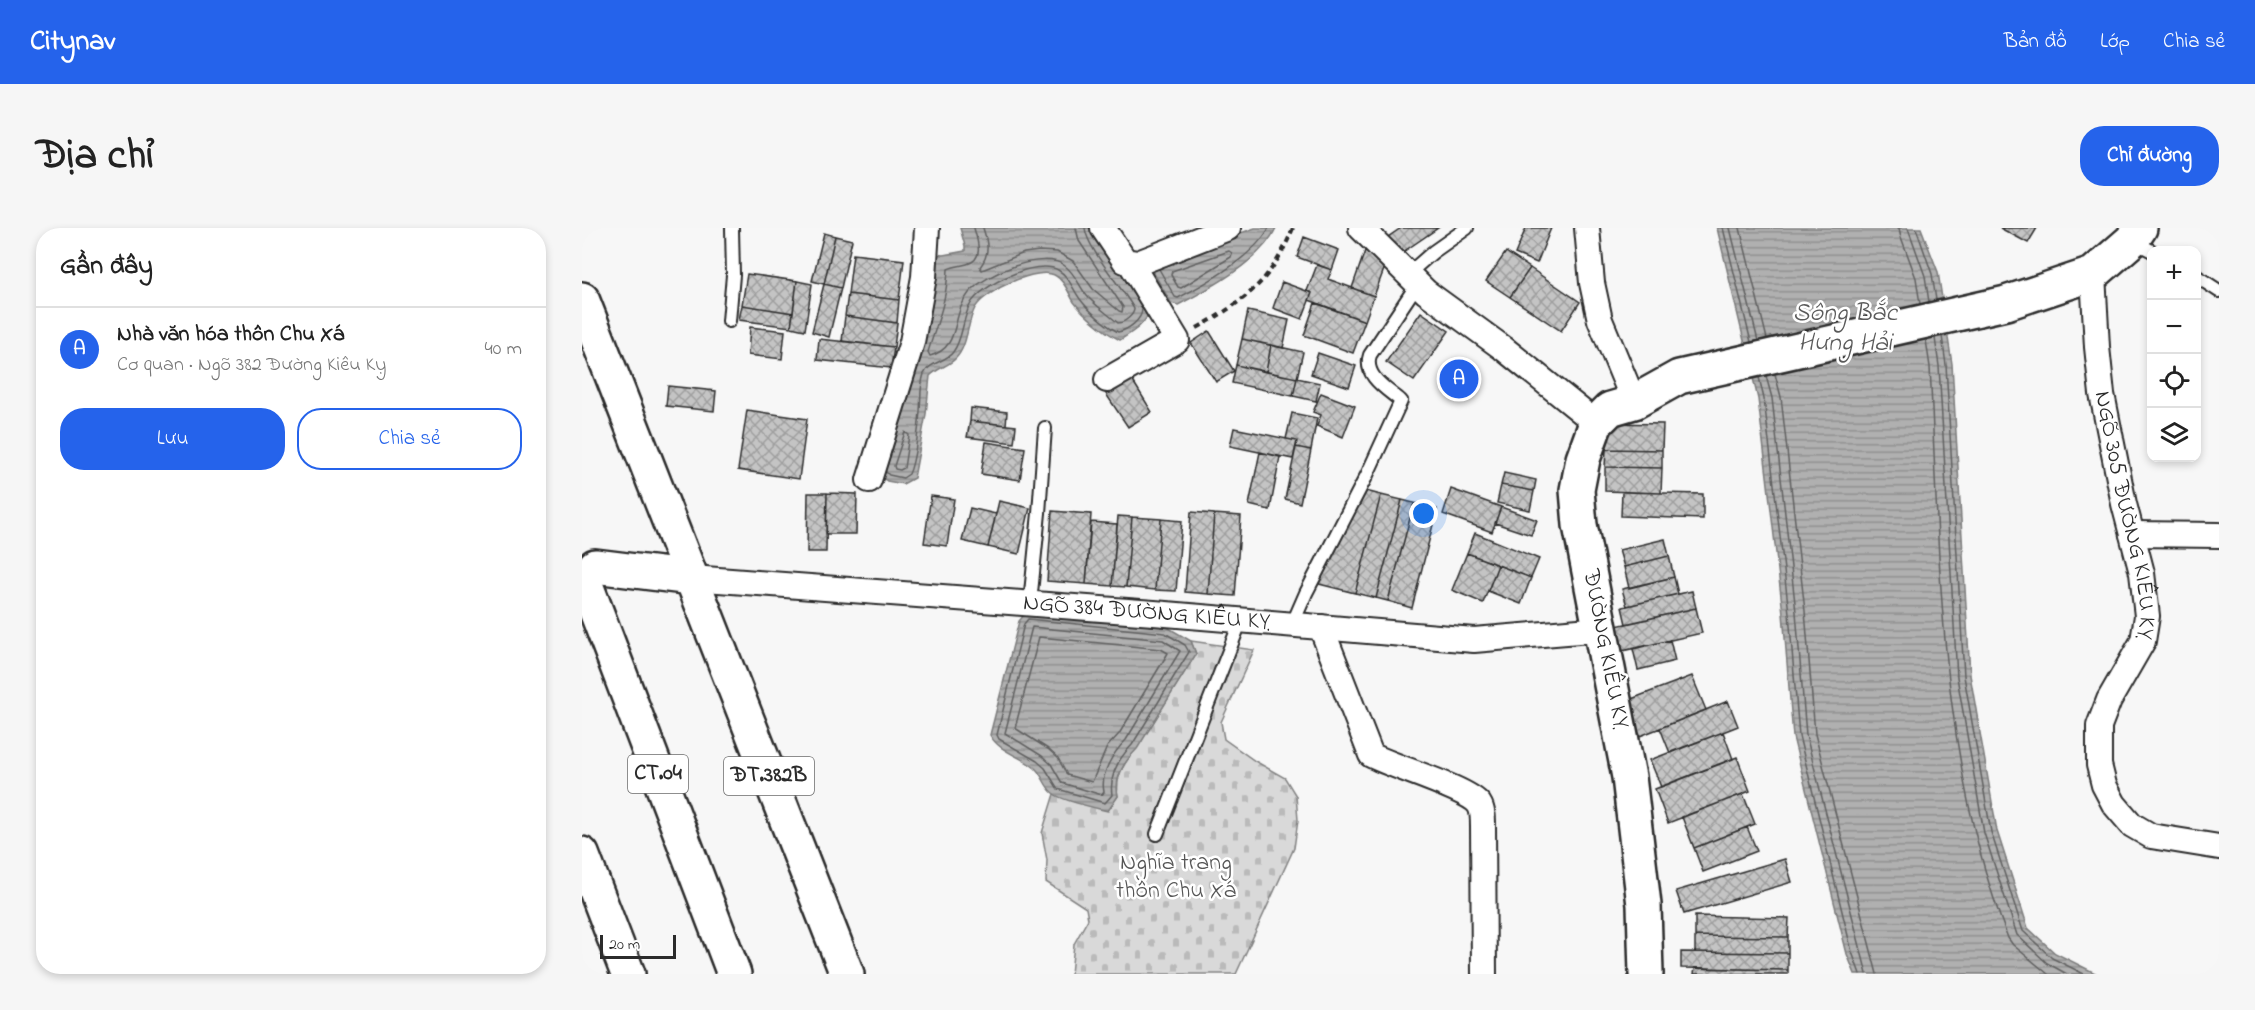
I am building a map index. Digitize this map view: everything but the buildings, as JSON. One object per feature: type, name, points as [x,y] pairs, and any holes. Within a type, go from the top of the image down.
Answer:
[{"type":"main road","points":[[1596,423],[1610,409],[1634,402],[1679,377],[2006,303],[2093,273],[2141,240]]},
{"type":"main road","points":[[582,299],[692,578],[589,570]]},
{"type":"main road","name":"ĐƯỜNG KIÊU KỴ","points":[[1596,423],[1583,459],[1577,490],[1580,525],[1629,777],[1644,905],[1646,974]]},
{"type":"main road","name":"CT.04","points":[[589,570],[734,974]]},
{"type":"main road","name":"ĐT.382B","points":[[692,578],[847,974]]},
{"type":"main road","points":[[582,854],[628,974]]},
{"type":"street","points":[[869,480],[912,342],[924,277],[927,228]]},
{"type":"street","points":[[1103,228],[1125,261],[1131,264],[1138,264],[1228,228]]},
{"type":"street","points":[[1361,228],[1413,278],[1596,423]]},
{"type":"street","points":[[1587,228],[1592,283],[1600,320],[1634,402]]},
{"type":"street","points":[[1107,380],[1177,340],[1131,264]]},
{"type":"street","name":"NGÕ 305 ĐƯỜNG KIÊU KỴ","points":[[2093,273],[2102,394],[2124,504],[2142,573],[2147,616],[2143,641],[2109,700],[2099,726],[2099,765],[2104,785],[2114,804],[2132,825],[2151,836],[2219,847]]},
{"type":"street","points":[[2132,534],[2219,535]]},
{"type":"street","name":"NGÕ 384 ĐƯỜNG KIÊU KỴ","points":[[692,578],[1474,640],[1602,629]]},
{"type":"street","points":[[1321,627],[1371,755],[1456,789],[1478,802],[1483,813],[1485,974]]},
{"type":"lane","points":[[729,321],[733,275],[732,228]]},
{"type":"lane","points":[[1292,625],[1367,475],[1401,401],[1369,370],[1367,363],[1370,355],[1413,278],[1433,252],[1467,228]]},
{"type":"lane","points":[[2201,279],[2219,291]]},
{"type":"lane","points":[[1030,603],[1040,513],[1045,428]]},
{"type":"lane","points":[[1157,834],[1241,620]]},
{"type":"path","points":[[1177,340],[1250,295],[1278,260],[1293,228]]},
{"type":"green space","name":"Nghĩa trang thôn Chu Xá","points":[[1191,641],[1254,650],[1221,722],[1224,739],[1255,761],[1285,778],[1296,796],[1298,820],[1294,848],[1236,974],[1071,974],[1074,944],[1088,919],[1086,908],[1046,882],[1047,860],[1042,833],[1054,794],[1108,810],[1118,796],[1117,783],[1124,765],[1196,654]]},
{"type":"water","points":[[960,228],[1098,228],[1149,310],[1148,315],[1138,328],[1120,340],[1101,328],[1084,313],[1056,276],[1037,274],[1025,277],[989,294],[975,308],[960,353],[953,361],[930,376],[926,414],[914,478],[903,484],[887,481],[880,476],[935,254],[965,251]]},
{"type":"water","points":[[1255,228],[1276,228],[1259,252],[1233,273],[1178,305],[1171,303],[1149,265]]},
{"type":"water","name":"Sông Bắc Hưng Hải","points":[[1717,228],[1921,228],[1938,272],[1952,364],[1970,675],[1997,831],[2028,928],[2055,953],[2097,974],[1855,974],[1847,954],[1793,737],[1783,613],[1758,399]]},
{"type":"water","points":[[1026,613],[1167,627],[1191,641],[1196,654],[1137,749],[1124,765],[1117,782],[1118,796],[1108,811],[1058,797],[1048,788],[1035,768],[999,746],[990,735],[1019,621]]},
{"type":"place","name":"Nhà văn hóa thôn Chu Xá","points":[[1459,379]]}]
